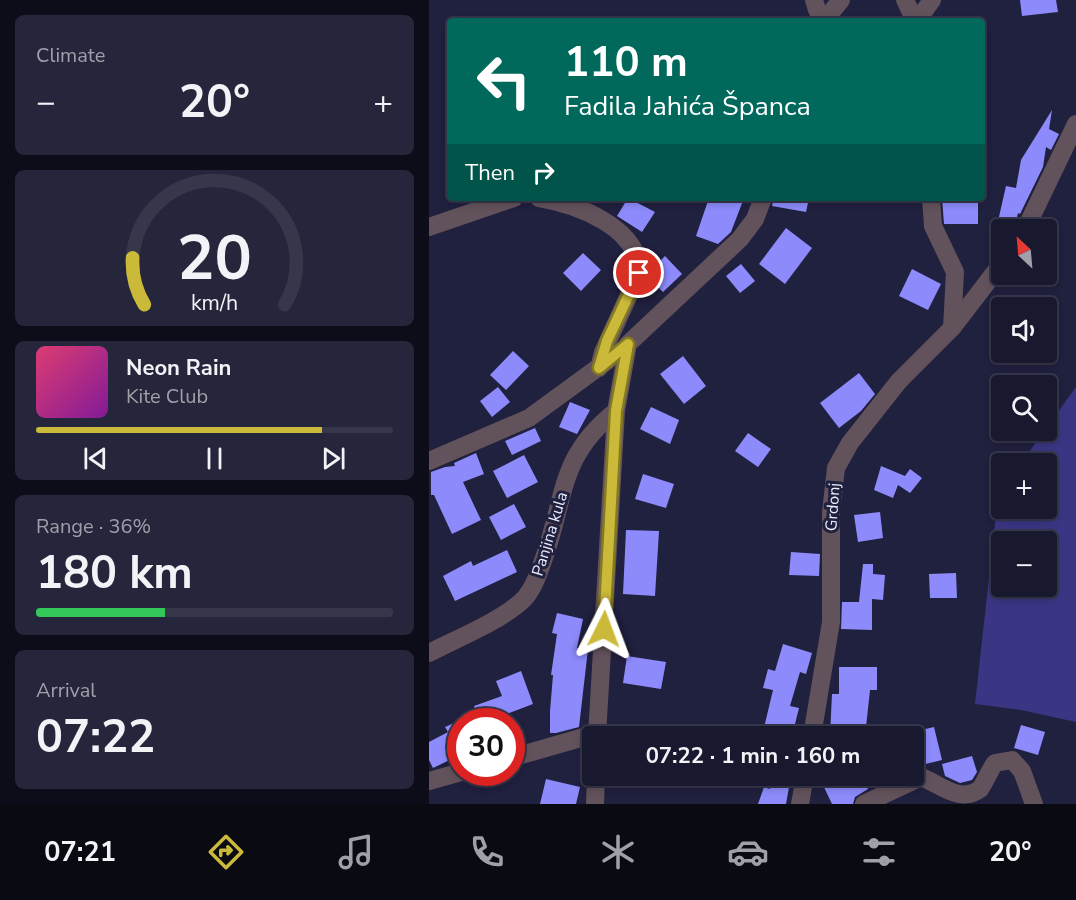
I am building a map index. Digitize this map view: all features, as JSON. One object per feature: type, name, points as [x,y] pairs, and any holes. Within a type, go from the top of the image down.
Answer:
[{"type":"street","points":[[814,0],[823,18]]},
{"type":"street","points":[[826,18],[841,0]]},
{"type":"street","points":[[905,0],[914,18]]},
{"type":"street","points":[[918,18],[932,0]]},
{"type":"street","points":[[1030,219],[1076,124]]},
{"type":"street","points":[[429,227],[505,201]]},
{"type":"street","points":[[561,201],[624,235],[639,260],[639,273],[606,345],[599,368]]},
{"type":"street","points":[[429,461],[529,418],[599,368],[628,344],[740,239],[755,219],[762,201]]},
{"type":"street","points":[[931,201],[933,226],[955,272],[952,328]]},
{"type":"street","name":"Grdonj","points":[[814,726],[831,622],[831,512],[836,468],[850,443],[899,381],[952,328],[991,277]]},
{"type":"street","points":[[598,726],[616,411],[628,344]]},
{"type":"street","name":"Panjina kula","points":[[429,653],[511,609],[525,598],[535,580],[547,547],[571,464],[594,428],[616,411]]},
{"type":"street","points":[[525,754],[582,739]]},
{"type":"street","points":[[864,804],[921,777],[952,797],[970,797],[979,791],[996,764],[1012,760],[1022,771],[1034,804]]},
{"type":"street","points":[[429,781],[447,776]]},
{"type":"street","points":[[595,786],[595,804]]},
{"type":"street","points":[[800,804],[803,786]]},
{"type":"shaded area","points":[[1076,387],[1076,722],[1021,710],[975,704],[991,559],[991,597],[1057,597],[1057,531],[994,531],[995,519],[1057,519],[1057,453],[1028,453],[1037,441],[1057,441],[1057,413]]},
{"type":"building","points":[[1020,0],[1056,0],[1058,12],[1022,16]]},
{"type":"building","points":[[1052,110],[1049,129],[1059,134],[1051,150],[1046,147],[1043,167],[1020,214],[1018,213],[1017,219],[998,219],[1006,186],[1016,188],[1021,160]]},
{"type":"building","points":[[626,201],[634,201],[655,212],[642,232],[617,216]]},
{"type":"building","points":[[708,201],[743,201],[731,232],[718,244],[696,236]]},
{"type":"building","points":[[773,201],[808,201],[806,212],[772,206]]},
{"type":"building","points":[[942,201],[978,201],[978,224],[944,224]]},
{"type":"building","points":[[786,228],[812,248],[785,284],[759,264]]},
{"type":"building","points":[[583,253],[601,270],[581,291],[563,273]]},
{"type":"building","points":[[665,256],[682,274],[663,292],[649,278],[650,271]]},
{"type":"building","points":[[741,264],[755,281],[740,293],[726,276]]},
{"type":"building","points":[[912,269],[941,284],[928,310],[899,296]]},
{"type":"building","points":[[513,351],[529,366],[506,390],[490,375]]},
{"type":"building","points":[[683,356],[706,386],[684,404],[660,374]]},
{"type":"building","points":[[859,373],[875,394],[861,411],[839,428],[820,403]]},
{"type":"building","points":[[498,387],[510,402],[492,417],[480,401]]},
{"type":"building","points":[[570,402],[590,410],[577,434],[559,427]]},
{"type":"building","points":[[651,407],[679,420],[670,444],[640,429]]},
{"type":"building","points":[[535,428],[541,441],[512,455],[505,441]]},
{"type":"building","points":[[748,433],[771,449],[758,467],[735,451]]},
{"type":"building","points":[[476,453],[484,474],[463,482],[481,520],[452,534],[434,495],[431,495],[431,472],[455,466],[454,463]]},
{"type":"building","points":[[524,455],[538,482],[507,498],[493,471]]},
{"type":"building","points":[[881,466],[905,476],[910,469],[922,478],[910,493],[898,485],[893,498],[874,490]]},
{"type":"building","points":[[643,474],[674,484],[666,508],[635,499]]},
{"type":"building","points":[[514,504],[526,527],[501,540],[489,517]]},
{"type":"building","points":[[880,512],[883,538],[858,542],[854,515]]},
{"type":"building","points":[[626,530],[659,531],[655,596],[623,594]]},
{"type":"building","points":[[507,550],[517,572],[455,601],[443,576],[471,561],[473,566]]},
{"type":"building","points":[[791,552],[820,554],[819,576],[789,575]]},
{"type":"building","points":[[863,564],[873,564],[873,574],[885,575],[883,600],[872,599],[872,630],[841,629],[842,602],[859,602]]},
{"type":"building","points":[[956,573],[957,598],[930,598],[929,574]]},
{"type":"building","points":[[557,613],[583,619],[577,648],[588,649],[579,727],[550,733],[553,675],[551,675],[557,634],[552,633]]},
{"type":"building","points":[[783,644],[812,653],[806,674],[800,672],[790,706],[799,708],[794,726],[764,726],[773,690],[763,688],[768,669],[775,671]]},
{"type":"building","points":[[627,656],[666,662],[661,689],[623,683]]},
{"type":"building","points":[[839,667],[877,667],[877,690],[870,690],[866,726],[830,726],[832,694],[839,694]]},
{"type":"building","points":[[521,671],[533,704],[522,708],[475,708],[474,706],[502,696],[496,681]]},
{"type":"building","points":[[1021,725],[1045,732],[1038,755],[1014,748]]},
{"type":"building","points":[[934,727],[942,760],[924,764],[924,729]]},
{"type":"building","points":[[447,733],[447,761],[433,768],[429,760],[429,742]]},
{"type":"building","points":[[972,756],[977,772],[972,780],[960,783],[945,776],[942,764]]},
{"type":"building","points":[[546,779],[580,787],[576,804],[540,804]]},
{"type":"building","points":[[771,786],[789,786],[786,804],[758,804],[764,787],[770,789]]},
{"type":"building","points":[[823,786],[867,786],[868,789],[855,797],[853,804],[832,804]]},
{"type":"route","points":[[604,629],[616,411],[628,344],[599,368],[607,341],[639,273]]}]
